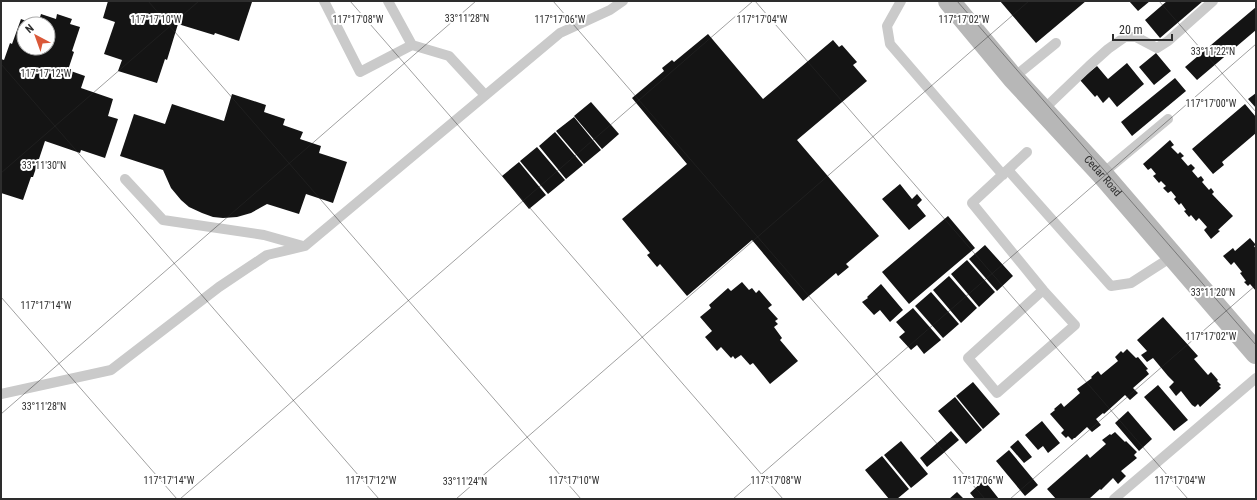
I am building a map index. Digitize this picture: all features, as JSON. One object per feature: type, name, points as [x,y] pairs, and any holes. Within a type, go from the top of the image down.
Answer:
[{"type":"street","name":"Cedar Road","points":[[948,1],[1013,78],[1102,174],[1256,353]]},
{"type":"lane","points":[[324,1],[360,72],[412,45]]},
{"type":"lane","points":[[388,1],[412,45],[448,56],[484,95]]},
{"type":"lane","points":[[1,394],[111,370],[219,287],[267,255],[305,246],[560,33],[610,10],[623,1]]},
{"type":"lane","points":[[901,1],[887,26],[890,44],[1111,286],[1131,283],[1173,256]]},
{"type":"lane","points":[[1043,110],[1108,49],[1125,37],[1136,37],[1157,48],[1168,41],[1213,1]]},
{"type":"lane","points":[[1013,78],[1056,42]]},
{"type":"lane","points":[[1102,174],[1168,119]]},
{"type":"lane","points":[[1027,152],[972,203],[1043,290],[1074,325],[997,393],[968,358],[1043,290]]},
{"type":"lane","points":[[125,179],[163,220],[264,235],[305,246]]},
{"type":"lane","points":[[1114,499],[1256,378]]},
{"type":"building","points":[[108,1],[252,2],[239,41],[215,33],[214,35],[178,24],[167,60],[165,59],[157,83],[118,71],[122,60],[104,54],[115,22],[103,18]]},
{"type":"building","points":[[1000,1],[1043,2],[1086,1],[1036,43]]},
{"type":"building","points":[[1129,1],[1150,1],[1138,11]]},
{"type":"building","points":[[1167,1],[1203,1],[1160,38],[1145,20]]},
{"type":"building","points":[[1256,7],[1256,30],[1197,80],[1185,67]]},
{"type":"building","points":[[57,14],[72,19],[70,24],[80,27],[72,51],[74,52],[68,70],[85,76],[81,88],[113,99],[108,116],[118,119],[105,158],[81,150],[80,153],[45,141],[33,177],[31,177],[23,200],[1,193],[1,59],[4,60],[10,43],[12,44],[16,33],[16,56],[56,56]]},
{"type":"building","points":[[708,34],[763,99],[833,40],[839,47],[842,45],[857,62],[853,65],[867,81],[797,140],[879,236],[846,264],[849,267],[838,276],[836,273],[803,301],[752,240],[687,296],[660,264],[657,267],[647,255],[650,253],[622,219],[687,164],[632,98],[664,71],[662,68],[672,60],[674,62]]},
{"type":"building","points":[[1156,53],[1171,71],[1154,85],[1139,67]]},
{"type":"building","points":[[1127,63],[1144,84],[1117,107],[1109,97],[1103,103],[1097,95],[1095,97],[1080,80],[1097,66],[1108,79]]},
{"type":"building","points":[[1175,78],[1186,91],[1132,136],[1121,122]]},
{"type":"building","points":[[1256,93],[1256,108],[1248,99]]},
{"type":"building","points":[[232,94],[266,105],[264,112],[285,119],[283,125],[303,132],[300,139],[321,146],[319,153],[347,162],[333,203],[306,194],[299,214],[267,204],[251,213],[237,217],[213,217],[189,207],[181,200],[171,188],[163,170],[120,156],[134,114],[165,124],[172,104],[224,121]]},
{"type":"building","points":[[591,102],[619,134],[602,149],[574,116]]},
{"type":"building","points":[[1245,104],[1256,117],[1256,133],[1222,162],[1224,165],[1213,174],[1192,149]]},
{"type":"building","points":[[574,117],[601,150],[584,164],[556,131]]},
{"type":"building","points":[[555,132],[583,165],[566,179],[539,146]]},
{"type":"building","points":[[1170,140],[1174,145],[1171,147],[1178,154],[1180,152],[1184,156],[1181,158],[1188,166],[1191,164],[1195,168],[1192,171],[1198,178],[1201,176],[1204,180],[1202,182],[1209,190],[1211,188],[1214,192],[1212,194],[1233,216],[1211,239],[1204,230],[1207,227],[1199,218],[1196,221],[1191,215],[1189,217],[1184,211],[1186,210],[1181,203],[1179,205],[1174,199],[1176,197],[1171,191],[1168,193],[1163,188],[1166,186],[1161,181],[1159,183],[1153,176],[1156,174],[1151,168],[1148,170],[1143,164]]},
{"type":"building","points":[[537,147],[565,180],[548,194],[520,161]]},
{"type":"building","points":[[519,162],[546,195],[529,209],[502,176]]},
{"type":"building","points":[[900,184],[912,199],[917,194],[922,200],[917,205],[926,216],[909,230],[882,199]]},
{"type":"building","points":[[948,216],[975,248],[909,304],[882,272]]},
{"type":"building","points":[[1250,238],[1256,245],[1254,246],[1256,249],[1256,291],[1250,284],[1248,286],[1244,282],[1246,281],[1240,273],[1242,272],[1234,262],[1231,265],[1223,256],[1233,248],[1235,251]]},
{"type":"building","points":[[985,245],[1013,276],[997,291],[969,259]]},
{"type":"building","points":[[967,260],[995,292],[979,307],[951,274]]},
{"type":"building","points":[[949,276],[977,308],[961,323],[933,290]]},
{"type":"building","points":[[742,282],[749,290],[752,288],[756,293],[759,290],[772,305],[768,308],[778,319],[775,321],[778,324],[774,327],[782,338],[780,340],[798,361],[770,384],[753,363],[750,365],[741,355],[735,359],[733,356],[731,358],[721,347],[717,351],[705,337],[712,331],[700,317],[711,308],[709,305],[728,288],[731,291]]},
{"type":"building","points":[[881,284],[903,310],[890,322],[880,310],[874,315],[862,302],[868,298],[867,297]]},
{"type":"building","points":[[931,292],[959,324],[943,338],[915,306]]},
{"type":"building","points":[[913,308],[941,340],[924,354],[917,345],[911,350],[899,337],[905,332],[896,322]]},
{"type":"building","points":[[1163,317],[1198,356],[1194,359],[1208,375],[1211,372],[1221,385],[1219,386],[1221,388],[1200,407],[1198,404],[1195,407],[1192,405],[1181,391],[1176,396],[1169,387],[1174,382],[1153,358],[1147,362],[1141,355],[1147,351],[1137,340]]},
{"type":"building","points":[[1127,349],[1136,358],[1138,357],[1148,369],[1146,370],[1149,374],[1133,388],[1138,393],[1130,400],[1125,395],[1104,414],[1103,413],[1096,419],[1101,425],[1092,432],[1087,427],[1072,440],[1068,436],[1066,438],[1061,433],[1064,430],[1050,414],[1061,403],[1064,407],[1080,393],[1077,389],[1092,378],[1091,377],[1098,371],[1101,375],[1118,361],[1115,357],[1121,351],[1123,353]]},
{"type":"building","points":[[973,382],[1000,414],[983,429],[956,396]]},
{"type":"building","points":[[1158,385],[1188,420],[1174,431],[1144,397]]},
{"type":"building","points":[[955,397],[982,430],[966,444],[938,411]]},
{"type":"building","points":[[1128,411],[1152,439],[1139,451],[1115,423]]},
{"type":"building","points":[[1042,421],[1060,443],[1048,453],[1043,446],[1038,450],[1025,435]]},
{"type":"building","points":[[951,431],[959,440],[927,467],[920,458]]},
{"type":"building","points":[[1115,432],[1137,452],[1134,455],[1137,458],[1121,471],[1126,476],[1118,484],[1113,478],[1089,499],[1056,499],[1047,489],[1087,454],[1090,458],[1106,444],[1102,440]]},
{"type":"building","points":[[1018,440],[1032,457],[1024,463],[1010,447]]},
{"type":"building","points":[[901,441],[928,474],[911,488],[884,455]]},
{"type":"building","points":[[1009,450],[1038,485],[1025,496],[996,461]]},
{"type":"building","points":[[882,456],[909,489],[897,499],[889,499],[865,470]]},
{"type":"building","points":[[984,480],[999,499],[975,499],[970,493]]},
{"type":"building","points":[[957,492],[964,499],[949,499]]}]
